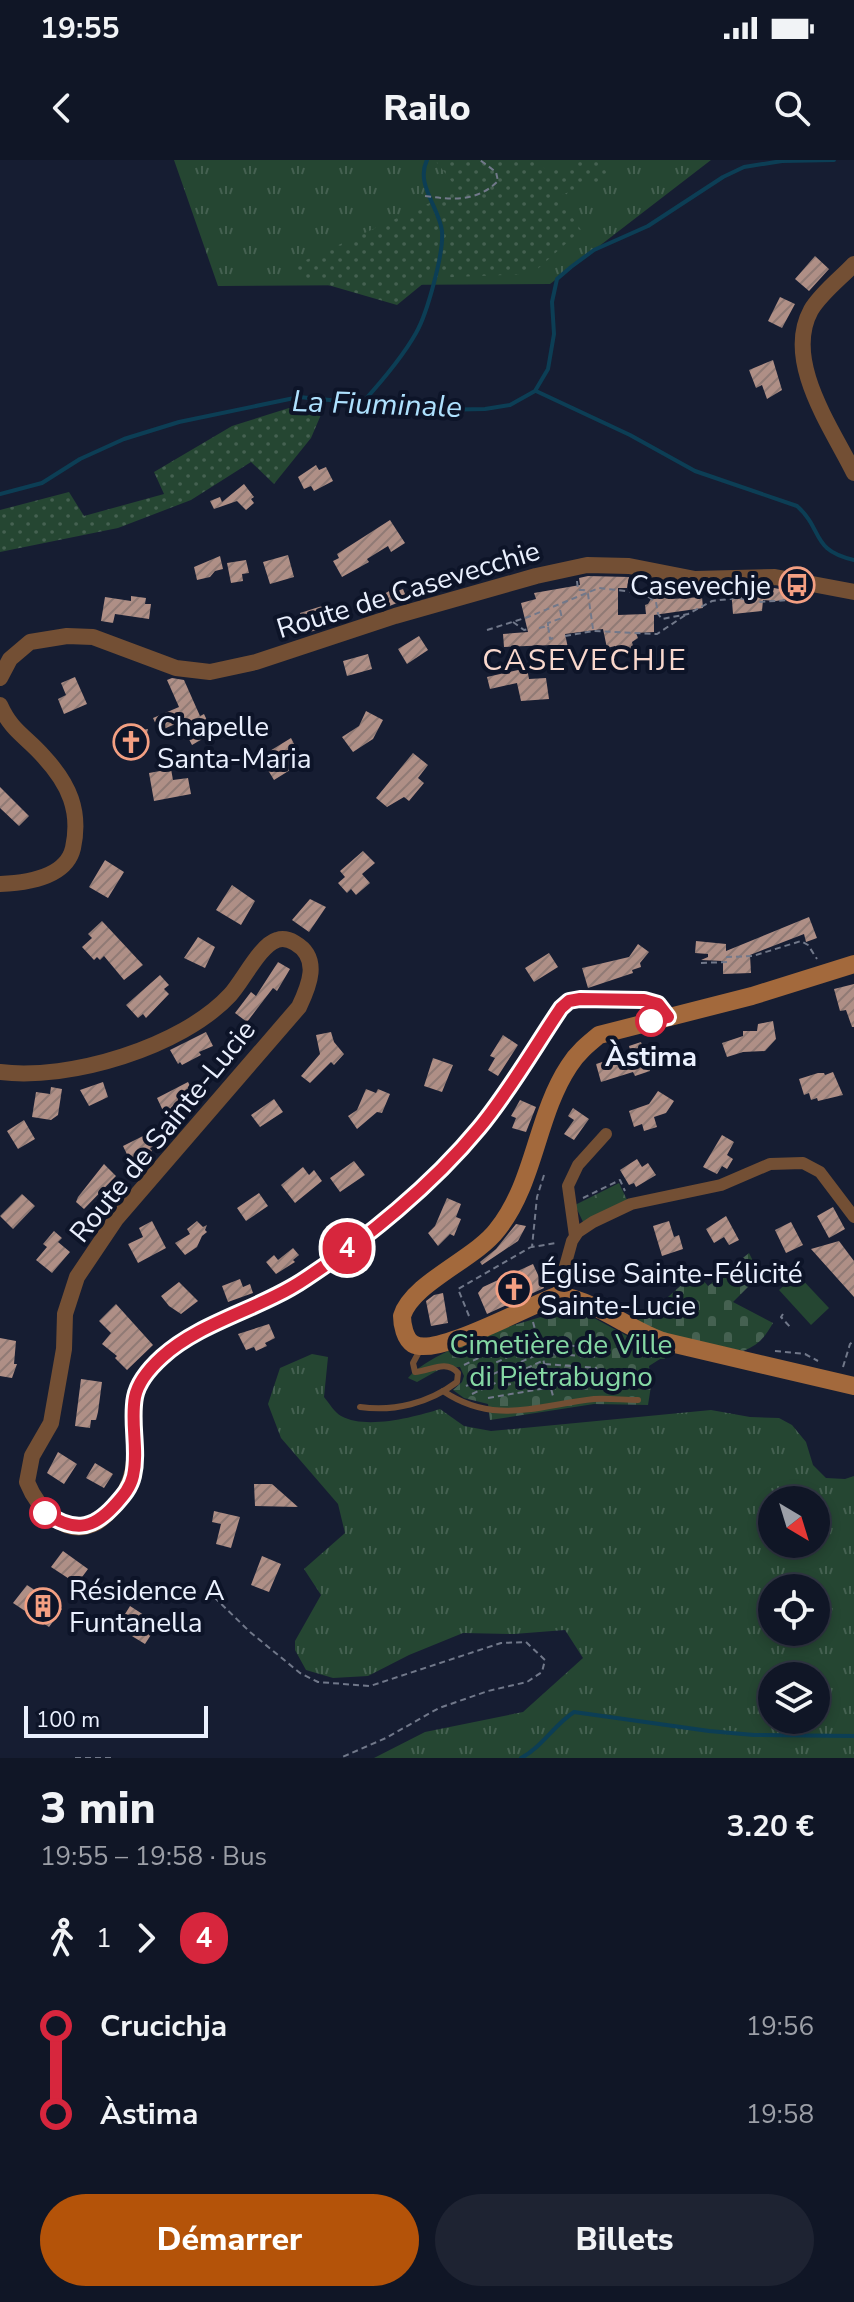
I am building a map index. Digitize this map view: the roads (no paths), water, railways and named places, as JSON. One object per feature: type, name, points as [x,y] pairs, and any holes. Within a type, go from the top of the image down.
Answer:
[{"type":"main road","points":[[854,964],[752,996],[599,1035],[570,1064],[558,1083],[509,1213],[488,1239],[413,1297],[404,1309],[402,1323],[407,1338],[413,1344],[436,1346],[559,1295],[579,1298],[597,1306],[638,1332],[662,1341],[854,1386]]},
{"type":"street","points":[[854,264],[812,309],[804,342],[807,380],[854,473]]},
{"type":"street","name":"Route de Casevecchie","points":[[0,678],[10,659],[30,642],[67,636],[93,637],[176,668],[210,672],[256,662],[409,612],[587,565],[629,566],[695,579],[775,577],[854,592]]},
{"type":"street","points":[[0,705],[7,722],[44,756],[61,779],[75,806],[76,826],[73,852],[49,875],[0,884]]},
{"type":"street","name":"Route de Sainte-Lucie","points":[[0,1072],[25,1075],[71,1069],[141,1050],[192,1025],[229,996],[264,950],[277,940],[289,939],[302,947],[311,962],[310,982],[299,1007],[116,1219],[77,1277],[65,1314],[60,1377],[51,1423],[32,1456],[27,1482],[44,1512],[60,1522],[77,1526],[94,1524],[126,1493],[135,1464],[135,1396],[144,1377],[162,1357],[189,1338],[278,1296],[306,1279],[428,1182],[480,1127],[561,1008],[569,1001],[644,1000],[658,1004],[668,1017]]},
{"type":"street","points":[[559,1295],[573,1239],[568,1186],[578,1165],[606,1134]]},
{"type":"street","points":[[573,1239],[593,1222],[631,1204],[721,1185],[770,1164],[803,1163],[820,1172],[854,1217]]},
{"type":"lane","points":[[360,1407],[410,1406],[457,1382],[458,1373],[453,1367],[444,1365],[415,1372],[413,1363],[422,1347]]},
{"type":"lane","points":[[443,1391],[474,1407],[501,1413],[597,1399],[638,1400]]},
{"type":"waterway","points":[[363,402],[410,342],[425,312],[434,283],[442,231],[424,178],[427,160]]},
{"type":"waterway","name":"La Fiuminale","points":[[0,494],[42,483],[80,459],[124,439],[179,422],[299,397],[432,410],[510,405],[535,391],[548,369],[554,334],[552,302],[557,279],[571,267],[594,250],[648,226],[723,177],[744,167],[782,161],[834,160]]},
{"type":"waterway","points":[[536,391],[630,435],[695,471],[797,506],[830,551],[854,560]]},
{"type":"waterway","points":[[521,1758],[574,1712],[754,1735],[854,1736]]},
{"type":"place","name":"Casevechje","points":[[797,585]]},
{"type":"place","name":"Chapelle Santa-Maria","points":[[131,742]]},
{"type":"place","name":"Àstima","points":[[651,1021]]},
{"type":"place","name":"Église Sainte-Félicité Sainte-Lucie","points":[[514,1289]]},
{"type":"place","name":"Résidence A Funtanella","points":[[43,1606]]},
{"type":"district","name":"CASEVECHJE","points":[[585,660]]},
{"type":"park label","name":"Cimetière de Ville di Pietrabugno","points":[[561,1360]]}]
